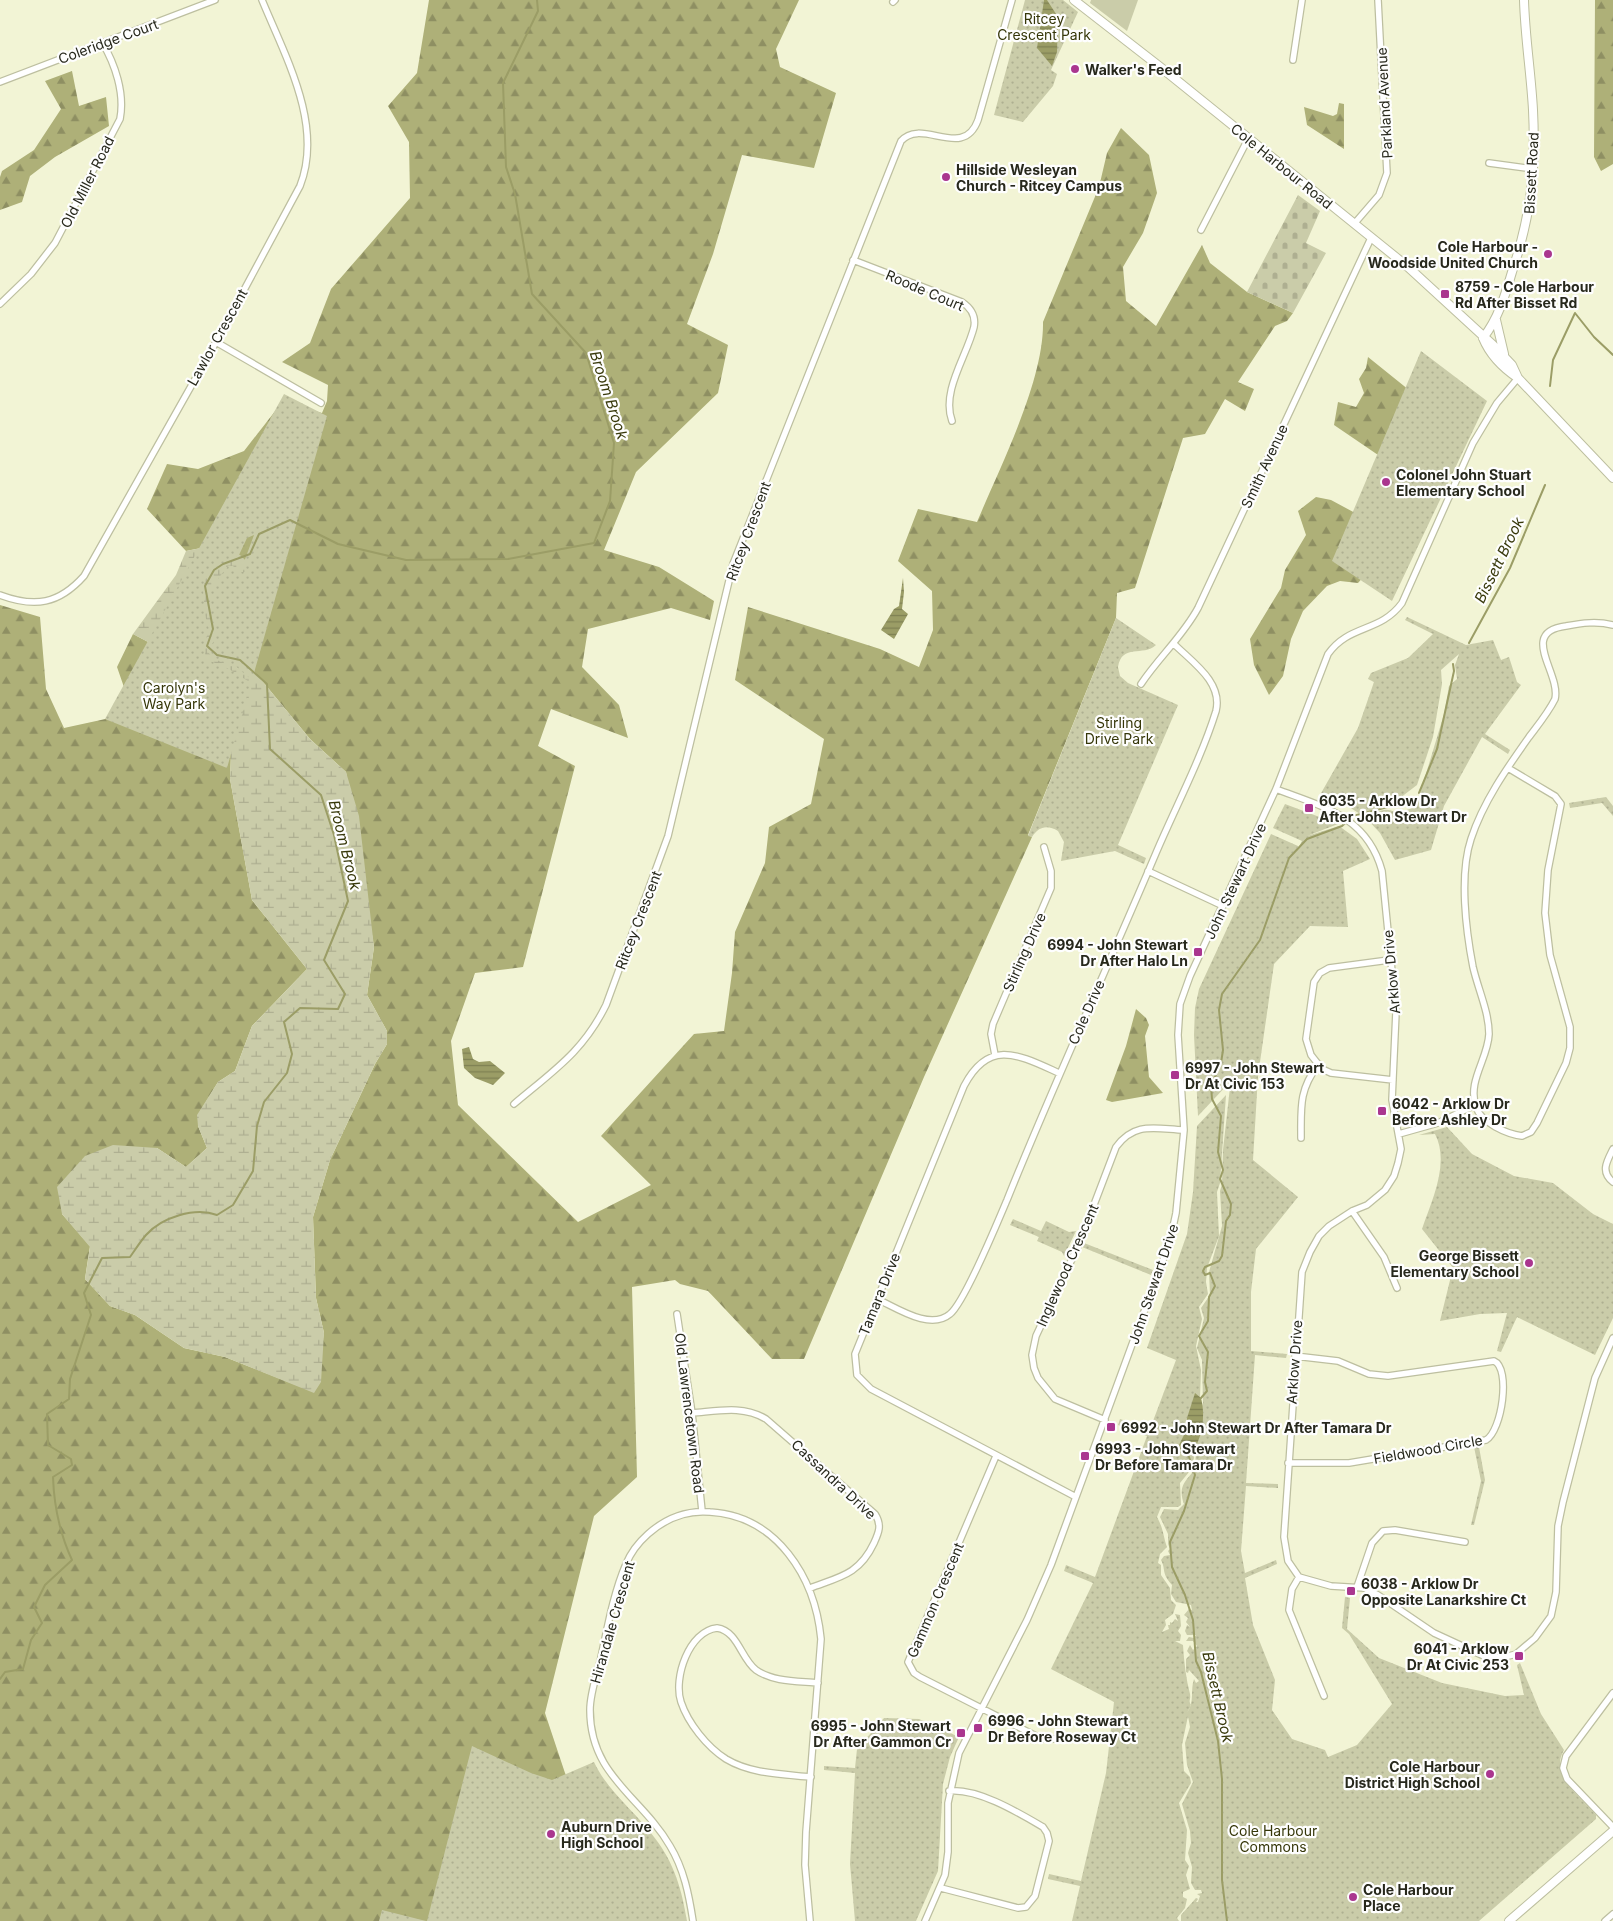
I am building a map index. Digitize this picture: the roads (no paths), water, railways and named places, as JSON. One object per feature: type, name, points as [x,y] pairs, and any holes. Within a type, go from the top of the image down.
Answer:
[{"type":"main road","name":"Cole Harbour Road","points":[[1074,0],[1164,70],[1432,287],[1483,338],[1505,357],[1512,365],[1518,378]]},
{"type":"main road","name":"Bissett Road","points":[[1483,338],[1496,320],[1528,220],[1534,168],[1533,110],[1525,36],[1524,0]]},
{"type":"main road","points":[[1496,320],[1505,357]]},
{"type":"main road","name":"Cole Harbour Road","points":[[1483,338],[1488,350],[1507,371],[1518,378],[1613,478]]},
{"type":"main road","points":[[1509,1921],[1613,1829]]},
{"type":"street","name":"Coleridge Court","points":[[0,82],[215,0]]},
{"type":"street","name":"Lawlor Crescent","points":[[0,595],[26,603],[46,601],[66,593],[84,576],[216,342],[298,191],[308,158],[309,135],[305,112],[262,0]]},
{"type":"street","name":"Ritcey Crescent","points":[[514,1104],[576,1051],[595,1028],[606,1005],[670,830],[733,564],[853,260],[902,140],[918,134],[959,138],[967,135],[975,127],[1012,0]]},
{"type":"street","points":[[1292,60],[1302,0]]},
{"type":"street","name":"Parkland Avenue","points":[[1354,224],[1379,194],[1387,173],[1378,0]]},
{"type":"street","name":"Old Miller Road","points":[[0,304],[31,274],[55,243],[120,119],[121,106],[118,80],[102,42]]},
{"type":"street","points":[[1201,230],[1248,139]]},
{"type":"street","points":[[1489,163],[1534,168]]},
{"type":"street","name":"Smith Avenue","points":[[1141,684],[1154,664],[1174,644],[1198,608],[1371,238]]},
{"type":"street","name":"Roode Court","points":[[853,260],[962,302],[972,312],[975,323],[973,332],[949,401],[948,411],[952,421]]},
{"type":"street","points":[[216,342],[321,403]]},
{"type":"street","name":"John Stewart Drive","points":[[925,1921],[945,1876],[948,1852],[947,1811],[949,1792],[960,1753],[1037,1596],[1105,1420],[1170,1241],[1176,1213],[1184,1130],[1178,1035],[1180,1004],[1190,976],[1276,789],[1328,654],[1342,638],[1384,621],[1402,603],[1473,443],[1497,403],[1518,378]]},
{"type":"street","points":[[1508,768],[1555,796],[1561,804],[1548,870],[1546,913],[1550,955],[1570,1027],[1570,1048],[1566,1063],[1534,1129],[1519,1136],[1491,1124],[1480,1114],[1475,1104],[1475,1084],[1487,1049],[1489,1033],[1473,967],[1468,926],[1466,900],[1468,851],[1488,799],[1508,768],[1555,699],[1555,689],[1543,645],[1544,636],[1560,626],[1594,622],[1613,625]]},
{"type":"street","name":"Cole Drive","points":[[877,1299],[923,1319],[940,1319],[956,1308],[999,1218],[1059,1072],[1148,871],[1217,707],[1216,692],[1213,684],[1174,644]]},
{"type":"street","name":"Arklow Drive","points":[[1276,789],[1330,810],[1347,819],[1372,846],[1382,871],[1396,1017],[1392,1100],[1400,1149],[1398,1162],[1390,1183],[1385,1190],[1368,1205],[1352,1211],[1319,1236],[1305,1262],[1299,1288],[1284,1549],[1291,1567],[1299,1577]]},
{"type":"street","name":"Stirling Drive","points":[[995,1055],[991,1034],[993,1024],[1051,888],[1050,866],[1044,847]]},
{"type":"street","points":[[1148,871],[1223,906]]},
{"type":"street","points":[[1390,960],[1329,968],[1318,976],[1314,982],[1306,1038],[1309,1052],[1318,1065],[1334,1074],[1392,1080]]},
{"type":"street","points":[[995,1055],[1017,1055],[1059,1072]]},
{"type":"street","name":"Tamara Drive","points":[[995,1055],[978,1064],[964,1086],[855,1354],[855,1368],[861,1380],[877,1392],[1076,1497]]},
{"type":"street","points":[[1301,1138],[1301,1099],[1309,1077],[1318,1065]]},
{"type":"street","points":[[1399,1134],[1438,1123],[1475,1104]]},
{"type":"street","name":"Inglewood Crescent","points":[[1105,1420],[1066,1405],[1046,1390],[1034,1368],[1032,1355],[1036,1336],[1076,1252],[1116,1147],[1121,1140],[1139,1129],[1184,1130]]},
{"type":"street","points":[[1613,1149],[1605,1168],[1606,1175],[1613,1182]]},
{"type":"street","points":[[1352,1211],[1384,1257],[1397,1288]]},
{"type":"street","name":"Old Lawrencetown Road","points":[[677,1314],[692,1413],[702,1511]]},
{"type":"street","points":[[1324,1696],[1289,1610],[1292,1589],[1299,1577],[1331,1586],[1357,1587],[1378,1595],[1434,1633],[1488,1657],[1501,1658],[1516,1654],[1535,1638],[1551,1616],[1555,1604],[1558,1526],[1563,1502],[1595,1378],[1613,1338]]},
{"type":"street","name":"Fieldwood Circle","points":[[1288,1463],[1350,1463],[1486,1440],[1497,1428],[1502,1398],[1502,1372],[1499,1363],[1494,1360],[1388,1376],[1369,1374],[1338,1361],[1295,1356]]},
{"type":"street","name":"Cassandra Drive","points":[[692,1413],[738,1409],[757,1413],[875,1514],[879,1521],[879,1533],[862,1564],[841,1577],[810,1588]]},
{"type":"street","name":"Gammon Crescent","points":[[996,1456],[908,1660],[914,1673],[1042,1739],[1063,1739]]},
{"type":"street","name":"Hirandale Crescent","points":[[694,1921],[687,1885],[670,1846],[601,1761],[592,1735],[590,1707],[610,1618],[629,1557],[644,1538],[658,1526],[684,1514],[702,1511],[730,1513],[760,1526],[782,1545],[810,1588],[821,1639],[804,1865],[810,1921]]},
{"type":"street","points":[[1357,1587],[1372,1543],[1383,1531],[1395,1530],[1465,1542]]},
{"type":"street","points":[[811,1777],[761,1772],[747,1769],[726,1759],[708,1744],[685,1711],[679,1686],[691,1646],[705,1632],[717,1628],[730,1633],[748,1661],[762,1674],[780,1679],[818,1683]]},
{"type":"street","points":[[1613,1693],[1566,1756],[1563,1766],[1567,1779],[1613,1829]]},
{"type":"street","points":[[941,1888],[1018,1908],[1026,1906],[1032,1902],[1036,1894],[1048,1841],[1047,1833],[1043,1827],[998,1804],[974,1794],[949,1792]]},
{"type":"street","points":[[1606,1921],[1613,1914]]},
{"type":"waterway","name":"Broom Brook","points":[[0,1679],[5,1672],[23,1669],[31,1640],[42,1623],[34,1607],[45,1585],[72,1560],[58,1519],[53,1477],[72,1465],[71,1459],[48,1445],[47,1414],[69,1399],[70,1379],[91,1315],[84,1293],[102,1258],[130,1257],[146,1235],[161,1223],[189,1213],[199,1212],[217,1215],[233,1205],[253,1171],[257,1126],[264,1102],[287,1073],[292,1054],[284,1022],[300,1008],[338,1009],[345,994],[324,960],[348,901],[334,835],[321,795],[270,749],[267,684],[240,660],[217,655],[207,646],[213,629],[205,586],[214,570],[223,564],[250,554],[259,534],[290,520],[338,544],[406,560],[508,559],[594,543],[610,501],[614,443],[586,353],[532,294],[515,194],[506,167],[503,83],[538,11],[537,0]]},
{"type":"waterway","name":"Bissett Brook","points":[[1550,386],[1553,360],[1575,313],[1594,337],[1613,355]]},
{"type":"waterway","name":"Bissett Brook","points":[[1469,643],[1510,568],[1545,485]]},
{"type":"waterway","name":"Bissett Brook","points":[[1419,793],[1437,749],[1454,671],[1453,664]]},
{"type":"waterway","name":"Bissett Brook","points":[[1201,1398],[1207,1391],[1205,1382],[1208,1352],[1199,1336],[1208,1321],[1209,1297],[1215,1286],[1210,1273],[1205,1275],[1203,1271],[1205,1267],[1219,1261],[1222,1256],[1226,1221],[1230,1215],[1231,1204],[1220,1179],[1223,1170],[1218,1152],[1221,1116],[1212,1099],[1211,1086],[1221,1063],[1223,1050],[1219,1010],[1222,994],[1260,940],[1289,858],[1307,839],[1342,826],[1353,816],[1411,801]]},
{"type":"waterway","name":"Bissett Brook","points":[[1189,1457],[1195,1475],[1184,1511],[1170,1542],[1172,1567],[1185,1595],[1193,1620],[1196,1661],[1201,1672],[1218,1741],[1222,1779],[1222,1880],[1227,1921]]},
{"type":"place","name":"Walker's Feed","points":[[1075,69]]},
{"type":"place","name":"Hillside Wesleyan Church - Ritcey Campus","points":[[946,177]]},
{"type":"place","name":"Cole Harbour - Woodside United Church","points":[[1548,254]]},
{"type":"place","name":"8759 - Cole Harbour Rd After Bisset Rd","points":[[1445,294]]},
{"type":"place","name":"Colonel John Stuart Elementary School","points":[[1386,482]]},
{"type":"place","name":"6035 - Arklow Dr After John Stewart Dr","points":[[1309,808]]},
{"type":"place","name":"6994 - John Stewart Dr After Halo Ln","points":[[1198,952]]},
{"type":"place","name":"6997 - John Stewart Dr At Civic 153","points":[[1175,1075]]},
{"type":"place","name":"6042 - Arklow Dr Before Ashley Dr","points":[[1382,1111]]},
{"type":"place","name":"George Bissett Elementary School","points":[[1529,1263]]},
{"type":"place","name":"6992 - John Stewart Dr After Tamara Dr","points":[[1111,1427]]},
{"type":"place","name":"6993 - John Stewart Dr Before Tamara Dr","points":[[1085,1456]]},
{"type":"place","name":"6038 - Arklow Dr Opposite Lanarkshire Ct","points":[[1351,1591]]},
{"type":"place","name":"6041 - Arklow Dr At Civic 253","points":[[1519,1656]]},
{"type":"place","name":"6996 - John Stewart Dr Before Roseway Ct","points":[[978,1728]]},
{"type":"place","name":"6995 - John Stewart Dr After Gammon Cr","points":[[961,1733]]},
{"type":"place","name":"Cole Harbour District High School","points":[[1490,1774]]},
{"type":"place","name":"Auburn Drive High School","points":[[551,1834]]},
{"type":"place","name":"Cole Harbour Place","points":[[1353,1897]]},
{"type":"park label","name":"Ritcey Crescent Park","points":[[1044,26]]},
{"type":"park label","name":"Carolyn's Way Park","points":[[174,696]]},
{"type":"park label","name":"Stirling Drive Park","points":[[1119,730]]},
{"type":"park label","name":"Cole Harbour Commons","points":[[1273,1838]]}]
